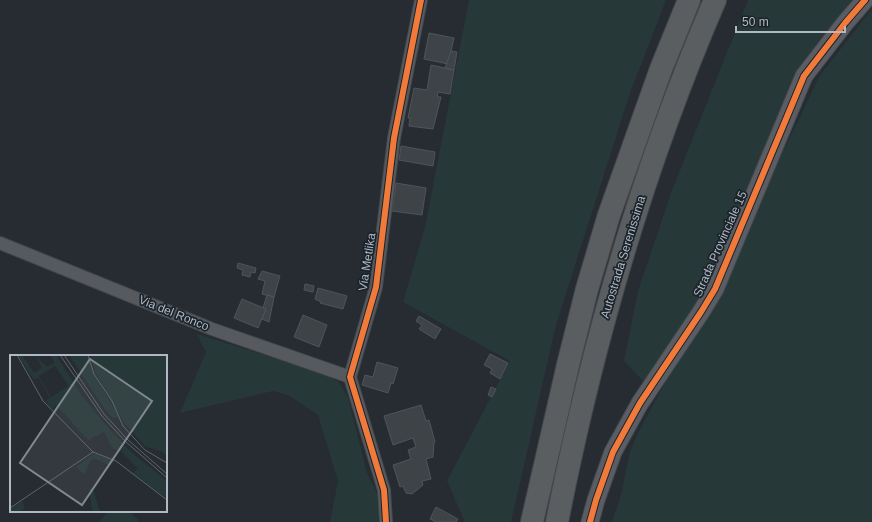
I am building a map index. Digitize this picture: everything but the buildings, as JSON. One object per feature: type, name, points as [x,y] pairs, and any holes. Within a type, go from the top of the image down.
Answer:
[{"type":"highway","name":"Autostrada Serenissima","points":[[532,522],[587,289],[609,215],[661,69],[689,0]]},
{"type":"highway","name":"Autostrada Serenissima","points":[[557,522],[591,369],[624,251],[658,149],[684,78],[716,0]]},
{"type":"street","name":"Via Metlika","points":[[350,377],[376,287],[394,138],[421,0]]},
{"type":"street","name":"Strada Provinciale 15","points":[[590,522],[613,452],[640,403],[715,289],[804,76],[845,23],[865,0]]},
{"type":"street","name":"Via del Ronco","points":[[0,243],[212,329],[350,377]]},
{"type":"street","points":[[350,377],[384,490],[386,522]]},
{"type":"shaded area","points":[[469,0],[666,0],[630,93],[556,325],[511,522],[465,522],[447,481],[510,361],[403,302],[425,227]]},
{"type":"shaded area","points":[[748,0],[865,0],[804,76],[726,264],[650,388],[624,361],[638,291],[671,193]]},
{"type":"shaded area","points":[[872,9],[872,522],[612,522],[621,495],[630,452],[637,435],[668,377],[713,309],[782,154],[820,75]]},
{"type":"shaded area","points":[[197,334],[325,374],[339,382],[348,398],[367,473],[377,493],[379,522],[330,522],[338,481],[318,415],[290,396],[273,391],[180,413],[206,352]]},
{"type":"shaded area","points":[[108,512],[130,512],[138,520],[136,522],[99,522]]},
{"type":"cycle path","points":[[386,522],[384,490],[350,377],[376,287],[394,138],[421,0]]},
{"type":"cycle path","points":[[590,522],[613,452],[640,403],[715,289],[804,76],[845,23],[865,0]]}]
